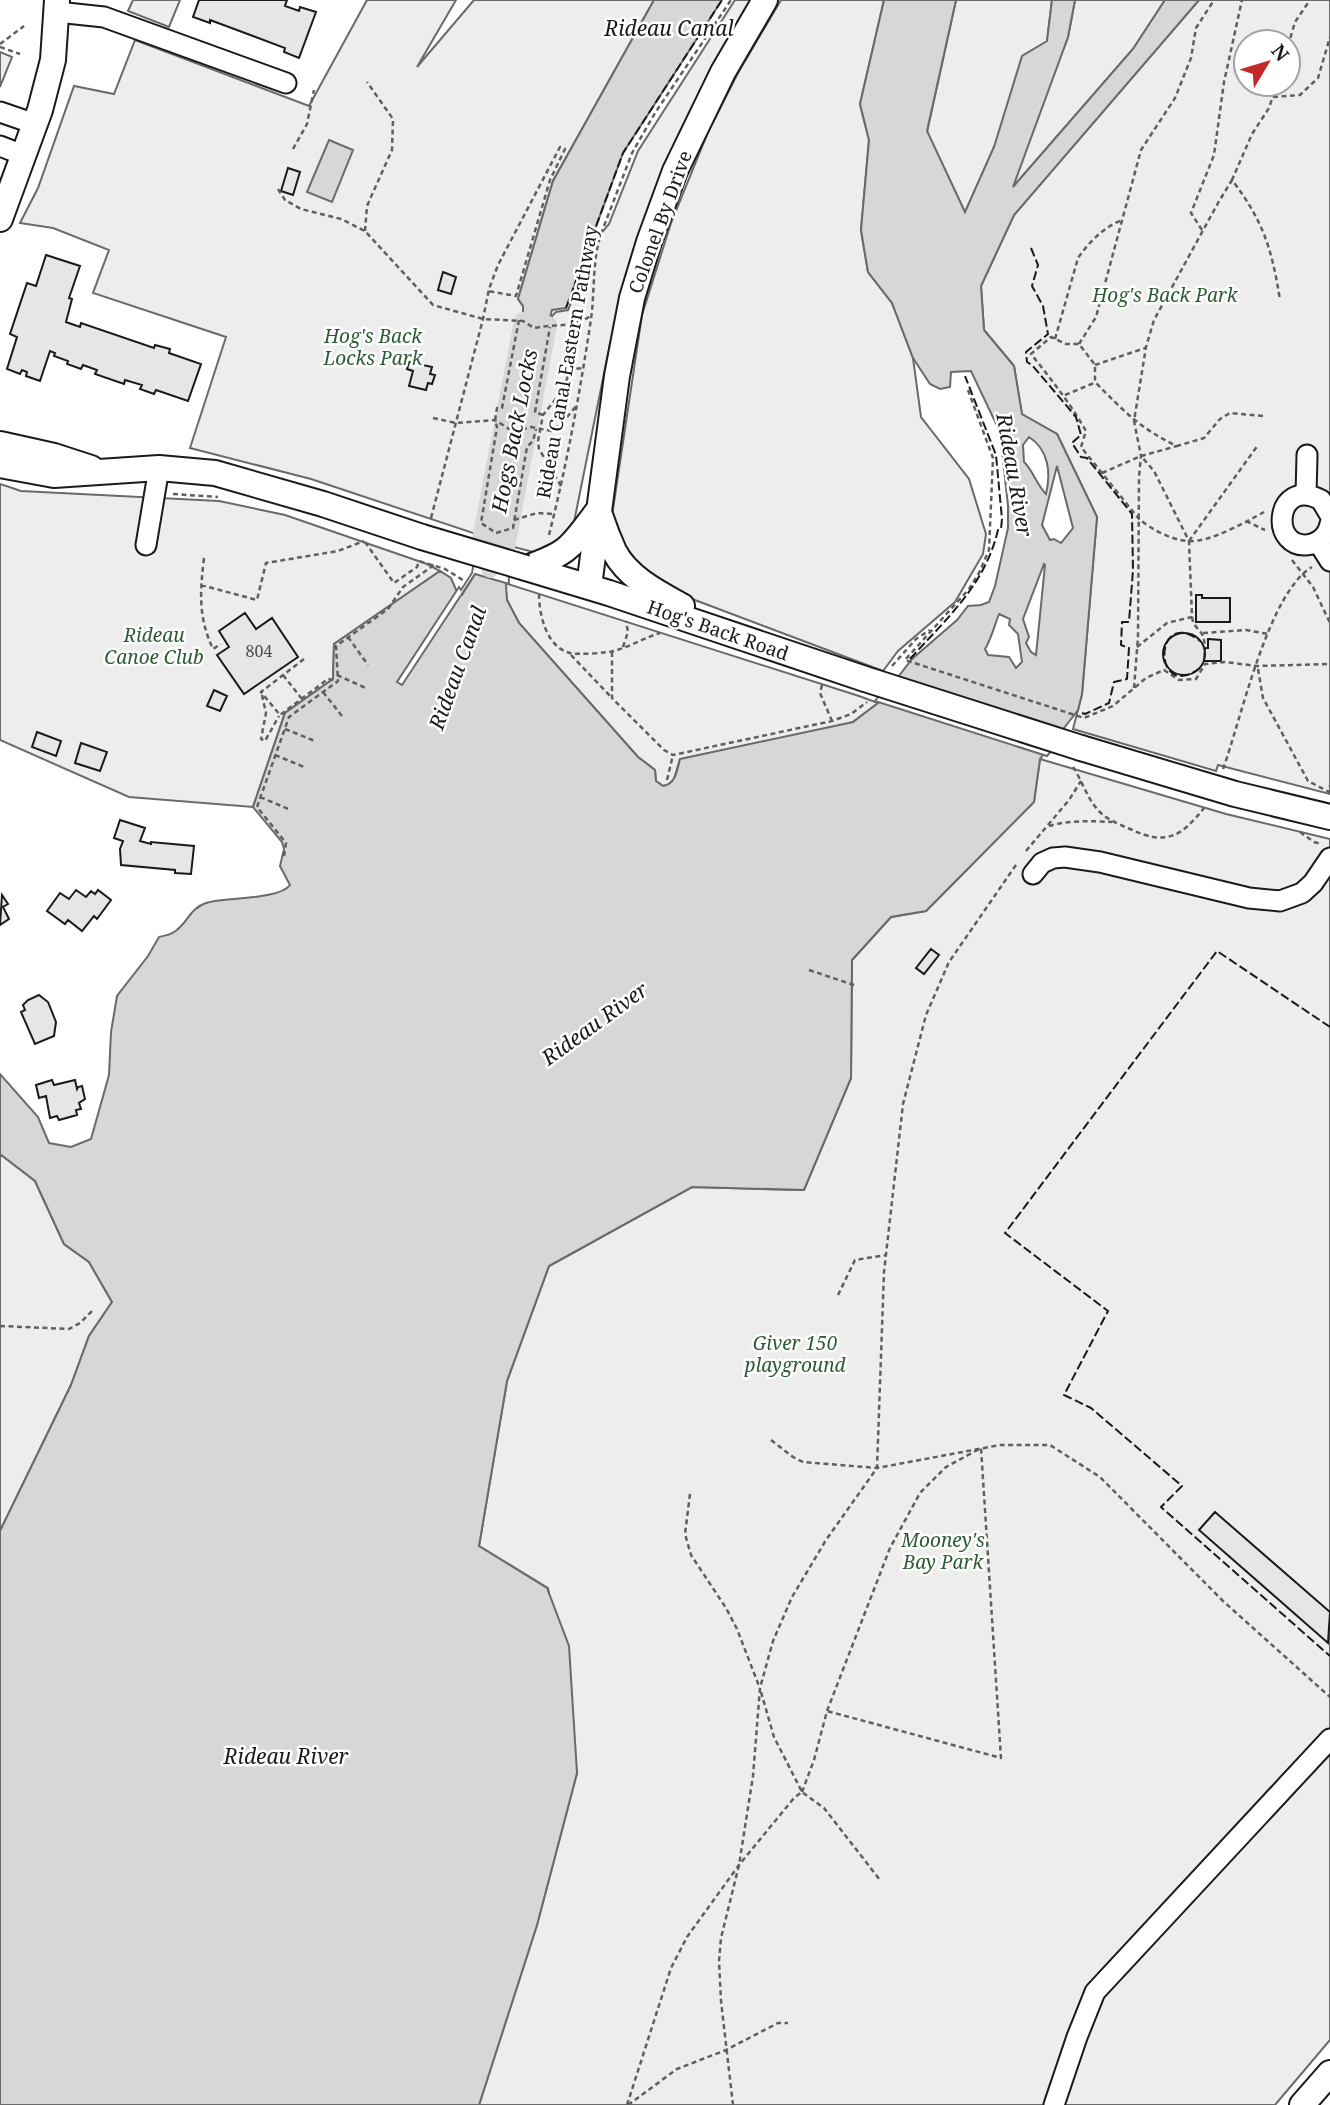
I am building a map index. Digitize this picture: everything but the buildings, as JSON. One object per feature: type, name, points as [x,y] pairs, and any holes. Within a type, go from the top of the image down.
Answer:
[{"type":"main road","name":"Colonel By Drive","points":[[589,586],[622,350],[632,298],[675,171],[723,72],[765,0]]},
{"type":"main road","points":[[0,219],[12,174],[35,124],[53,60],[57,6]]},
{"type":"main road","name":"Hog's Back Road","points":[[0,444],[54,456],[101,471]]},
{"type":"main road","name":"Hog's Back Road","points":[[0,465],[54,475],[159,468],[215,473],[426,529],[526,568],[589,586],[743,638],[866,690],[1074,753],[1330,817]]},
{"type":"main road","points":[[526,568],[553,558],[571,547],[598,511]]},
{"type":"main road","points":[[598,511],[615,553],[628,570],[657,593],[743,638]]},
{"type":"main road","points":[[1302,2105],[1330,2073]]},
{"type":"lane","points":[[57,6],[104,17],[286,83]]},
{"type":"lane","points":[[0,112],[35,124]]},
{"type":"lane","points":[[0,146],[12,174]]},
{"type":"lane","points":[[1306,495],[1307,455]]},
{"type":"lane","points":[[146,545],[159,468]]},
{"type":"lane","points":[[1330,515],[1321,500],[1306,495],[1290,500],[1284,507],[1281,522],[1288,537],[1325,553],[1324,537],[1330,524]]},
{"type":"lane","points":[[1033,874],[1042,863],[1065,857],[1100,862],[1249,898],[1280,901],[1302,893],[1313,883],[1330,858]]},
{"type":"lane","points":[[1054,2105],[1077,2037],[1096,1992],[1330,1739]]},
{"type":"path","name":"Rideau Canal Eastern Pathway","points":[[548,539],[577,404],[592,315],[599,241],[632,153],[731,0]]},
{"type":"path","points":[[1079,344],[1096,317],[1141,150],[1175,98],[1191,58],[1196,28],[1214,0]]},
{"type":"path","points":[[1202,230],[1191,213],[1214,155],[1224,82],[1242,0]]},
{"type":"path","points":[[1293,28],[1310,0]]},
{"type":"path","points":[[20,54],[0,45],[24,26]]},
{"type":"path","points":[[1302,93],[1318,78],[1330,37]]},
{"type":"path","points":[[365,231],[367,206],[392,150],[393,119],[367,82]]},
{"type":"path","points":[[293,149],[307,124],[314,90]]},
{"type":"path","points":[[1134,688],[1141,456],[1134,421],[1146,347],[1153,320],[1202,230],[1233,180],[1249,141],[1273,98]]},
{"type":"path","points":[[426,529],[483,319],[488,291],[498,265],[560,146],[565,149],[550,180],[516,296],[488,291]]},
{"type":"path","points":[[1233,180],[1252,206],[1273,255],[1280,300]]},
{"type":"path","points":[[278,189],[285,200],[302,209],[341,219],[365,231],[433,305],[483,319],[520,320],[534,328],[578,324],[592,315]]},
{"type":"path","points":[[1055,339],[1078,258],[1099,235],[1113,223],[1122,220]]},
{"type":"path","points":[[520,320],[502,408],[497,408],[481,523],[496,533],[513,528],[527,447],[533,441],[535,429]]},
{"type":"path","points":[[543,415],[535,412],[550,325]]},
{"type":"path","points":[[1079,344],[1066,344],[1051,337],[1031,354],[1065,396],[1086,431],[1081,447],[1139,519],[1150,528],[1189,541],[1206,538],[1270,509],[1284,507]]},
{"type":"path","points":[[1079,344],[1095,365],[1095,382],[1134,421],[1151,434],[1177,446]]},
{"type":"path","points":[[1095,365],[1146,347]]},
{"type":"path","points":[[561,486],[539,449],[538,441],[543,415],[562,391],[569,373],[583,368]]},
{"type":"path","points":[[1065,396],[1095,382]]},
{"type":"path","points":[[968,390],[993,458],[989,550],[969,589],[905,660],[1084,718],[1113,706],[1146,678],[1164,670],[1179,680],[1196,679],[1205,662],[1257,666],[1330,664]]},
{"type":"path","points":[[433,418],[456,422],[496,420],[514,432],[541,430],[556,428],[577,404]]},
{"type":"path","points":[[1102,473],[1141,456],[1204,438],[1220,419],[1230,413],[1263,416]]},
{"type":"path","points":[[1189,541],[1258,445]]},
{"type":"path","points":[[1141,456],[1154,471],[1189,541],[1192,617],[1193,623],[1203,634],[1205,648]]},
{"type":"path","points":[[513,521],[537,513],[554,514]]},
{"type":"path","points":[[1246,521],[1271,532]]},
{"type":"path","points":[[201,585],[257,600],[266,563],[338,551],[364,541],[394,583],[417,567],[419,561],[434,565],[463,580]]},
{"type":"path","points":[[1222,773],[1268,634],[1281,605],[1295,582],[1325,553]]},
{"type":"path","points":[[204,558],[200,599],[205,631],[213,649],[221,644]]},
{"type":"path","points":[[338,681],[336,646],[388,609],[403,587],[434,565]]},
{"type":"path","points":[[1313,587],[1330,623]]},
{"type":"path","points":[[539,594],[539,612],[545,629],[556,643],[570,653],[664,750],[673,755],[831,721],[851,714],[866,690]]},
{"type":"path","points":[[1137,647],[1167,623],[1192,617]]},
{"type":"path","points":[[623,647],[628,632],[626,622]]},
{"type":"path","points":[[890,669],[916,639],[935,626]]},
{"type":"path","points":[[1203,634],[1246,630],[1268,634]]},
{"type":"path","points":[[570,653],[612,652],[666,631]]},
{"type":"path","points":[[348,638],[368,665]]},
{"type":"path","points":[[612,652],[612,698]]},
{"type":"path","points":[[261,692],[304,659]]},
{"type":"path","points":[[1257,666],[1263,698],[1308,781],[1329,792],[1330,785]]},
{"type":"path","points":[[283,675],[302,699]]},
{"type":"path","points":[[337,675],[368,690]]},
{"type":"path","points":[[261,692],[266,713],[261,738],[265,741],[279,715],[328,679],[338,681]]},
{"type":"path","points":[[284,856],[286,843],[257,807],[260,797],[291,715],[338,681]]},
{"type":"path","points":[[323,691],[342,716]]},
{"type":"path","points":[[261,692],[279,715]]},
{"type":"path","points":[[820,693],[831,721]]},
{"type":"path","points":[[287,710],[291,715]]},
{"type":"path","points":[[285,729],[315,741]]},
{"type":"path","points":[[1074,753],[1081,780],[1100,813],[1115,822],[1157,839],[1168,838],[1190,826],[1204,808]]},
{"type":"path","points":[[275,755],[304,766]]},
{"type":"path","points":[[667,780],[673,755]]},
{"type":"path","points":[[1081,780],[1046,828],[1056,824],[1115,822]]},
{"type":"path","points":[[260,797],[291,810]]},
{"type":"path","points":[[733,2105],[719,1961],[721,1938],[739,1865],[753,1776],[760,1688],[773,1641],[792,1597],[826,1540],[877,1468],[886,1255],[904,1104],[926,1015],[949,962],[1007,875]]},
{"type":"path","points":[[809,970],[857,986]]},
{"type":"path","points":[[838,1295],[855,1260],[886,1255]]},
{"type":"path","points":[[0,1326],[69,1329],[92,1311]]},
{"type":"path","points":[[771,1440],[803,1462],[877,1468],[1000,1445],[1050,1445],[1100,1477],[1223,1601],[1330,1697]]},
{"type":"path","points":[[628,2105],[671,1968],[687,1937],[786,1805],[802,1793],[827,1711],[890,1548],[920,1493],[946,1467],[981,1448]]},
{"type":"path","points":[[827,1711],[1001,1758],[981,1448]]},
{"type":"path","points":[[690,1494],[685,1534],[691,1555],[726,1608],[760,1688],[774,1737],[802,1793],[824,1808],[880,1880]]},
{"type":"path","points":[[628,2105],[677,2068],[726,2050],[778,2023],[788,2023]]},
{"type":"shaded area","points":[[133,0],[180,0],[169,27],[128,11]]},
{"type":"shaded area","name":"Hog's Back Locks Park","points":[[367,0],[456,0],[417,67],[474,0],[654,0],[553,181],[518,299],[523,306],[523,321],[482,536],[311,479],[190,448],[226,337],[93,293],[109,250],[53,228],[20,223],[38,188],[74,86],[114,94],[135,40],[309,106]]},
{"type":"shaded area","points":[[735,0],[753,0],[689,113],[652,203],[623,296],[610,344],[572,532],[541,554],[510,546],[531,447],[552,316],[556,312],[568,310],[597,238],[609,224],[638,151]]},
{"type":"shaded area","points":[[781,0],[884,0],[860,104],[869,140],[861,230],[868,272],[892,303],[913,358],[921,417],[969,479],[986,534],[983,554],[955,602],[898,651],[883,671],[679,594],[632,566],[612,516],[642,315],[671,223],[708,132],[738,73]]},
{"type":"shaded area","points":[[956,0],[1052,0],[1047,41],[994,147],[965,213],[927,132]]},
{"type":"shaded area","points":[[1075,0],[1165,0],[1133,49],[1011,189],[1068,37]]},
{"type":"shaded area","name":"Hog's Back Park","points":[[1199,0],[1330,0],[1330,794],[1218,765],[1216,771],[1073,729],[1082,694],[1097,517],[1057,434],[1022,415],[1014,366],[984,330],[981,286],[1014,215]]},
{"type":"shaded area","points":[[0,52],[12,57],[0,87]]},
{"type":"shaded area","name":"Rideau Canoe Club","points":[[0,484],[21,491],[219,501],[285,515],[427,564],[440,571],[334,644],[333,679],[285,713],[253,807],[129,797],[0,740]]},
{"type":"shaded area","points":[[505,583],[878,703],[853,722],[844,725],[680,759],[674,779],[663,786],[656,781],[655,770],[638,757],[519,623],[507,600]]},
{"type":"shaded area","name":"Mooney's Bay Park","points":[[1040,759],[1226,814],[1330,839],[1330,2040],[1275,2105],[479,2105],[537,1925],[577,1773],[548,1588],[479,1546],[507,1381],[549,1266],[692,1187],[804,1190],[851,1078],[852,960],[891,917],[926,911],[1034,802]]},
{"type":"shaded area","points":[[0,1154],[35,1181],[64,1244],[89,1262],[112,1302],[89,1336],[71,1385],[0,1531]]},
{"type":"water","name":"Rideau Canal","points":[[654,0],[722,0],[623,153],[566,308],[552,310],[548,325],[523,321],[523,306],[518,299],[553,181]]},
{"type":"water","name":"Rideau River","points":[[884,0],[956,0],[927,131],[965,212],[994,147],[1022,56],[1047,41],[1052,0],[1075,0],[1068,37],[1013,187],[1133,49],[1165,0],[1199,0],[1014,215],[981,286],[984,330],[1014,366],[1022,414],[1057,434],[1097,517],[1082,694],[1078,710],[1040,759],[1034,802],[926,911],[891,917],[852,960],[851,1078],[804,1190],[692,1187],[549,1266],[507,1381],[479,1546],[547,1588],[569,1646],[577,1773],[537,1925],[479,2105],[0,2105],[0,1531],[71,1385],[89,1336],[112,1302],[89,1262],[64,1244],[35,1181],[0,1154],[0,1074],[38,1117],[49,1143],[71,1147],[91,1139],[109,1075],[111,1032],[117,996],[159,937],[174,932],[196,909],[206,903],[264,896],[284,890],[290,885],[280,866],[284,849],[282,842],[253,807],[285,713],[333,679],[334,644],[440,571],[451,578],[457,592],[462,595],[475,574],[479,550],[504,558],[507,600],[519,623],[638,757],[655,770],[656,781],[663,786],[673,779],[680,759],[853,722],[878,703],[912,659],[957,620],[968,606],[989,602],[1008,528],[1000,432],[971,371],[951,372],[950,387],[940,389],[930,384],[913,358],[892,303],[868,272],[861,230],[869,140],[860,104]],"holes":[[[1029,437],[1041,448],[1048,470],[1046,494],[1024,462],[1023,445]],[[1057,466],[1073,528],[1061,543],[1050,540],[1042,525]],[[1044,564],[1036,655],[1026,643],[1029,637],[1023,619]],[[999,614],[1010,619],[1009,625],[1018,634],[1022,662],[1016,668],[1009,657],[988,655],[985,649]]]},
{"type":"water","points":[[329,140],[353,150],[332,202],[307,192]]},
{"type":"pier","points":[[476,549],[508,558],[509,584],[475,574],[402,685],[397,682],[459,587],[461,590],[472,573]]},
{"type":"pier","points":[[894,677],[1068,731],[1047,756],[875,701]]},
{"type":"waterway","name":"Hogs Back Locks","points":[[490,569],[534,328],[543,302]]},
{"type":"waterway","points":[[523,321],[548,325],[504,558],[479,550],[523,321]]},
{"type":"fence","points":[[566,308],[623,153],[722,0]]},
{"type":"fence","points":[[1031,248],[1038,265],[1032,286],[1043,306],[1048,334],[1026,352],[1027,362],[1076,417],[1081,435],[1072,443],[1081,457],[1087,458],[1132,514],[1133,570],[1129,622],[1122,622],[1121,645],[1129,648],[1127,679],[1114,682],[1109,703],[1085,714],[1079,712]]},
{"type":"fence","points":[[910,659],[963,600],[984,568],[998,530],[1001,529],[996,455],[965,376]]},
{"type":"fence","points":[[1200,641],[1185,633],[1173,635],[1164,654],[1167,666],[1173,674],[1184,676],[1200,668]]},
{"type":"fence","points":[[1330,1027],[1217,951],[1005,1233],[1108,1311],[1064,1395],[1091,1408],[1182,1486],[1161,1507],[1330,1656]]},
{"type":"park label","name":"Giver 150 playground","points":[[795,1354]]}]
